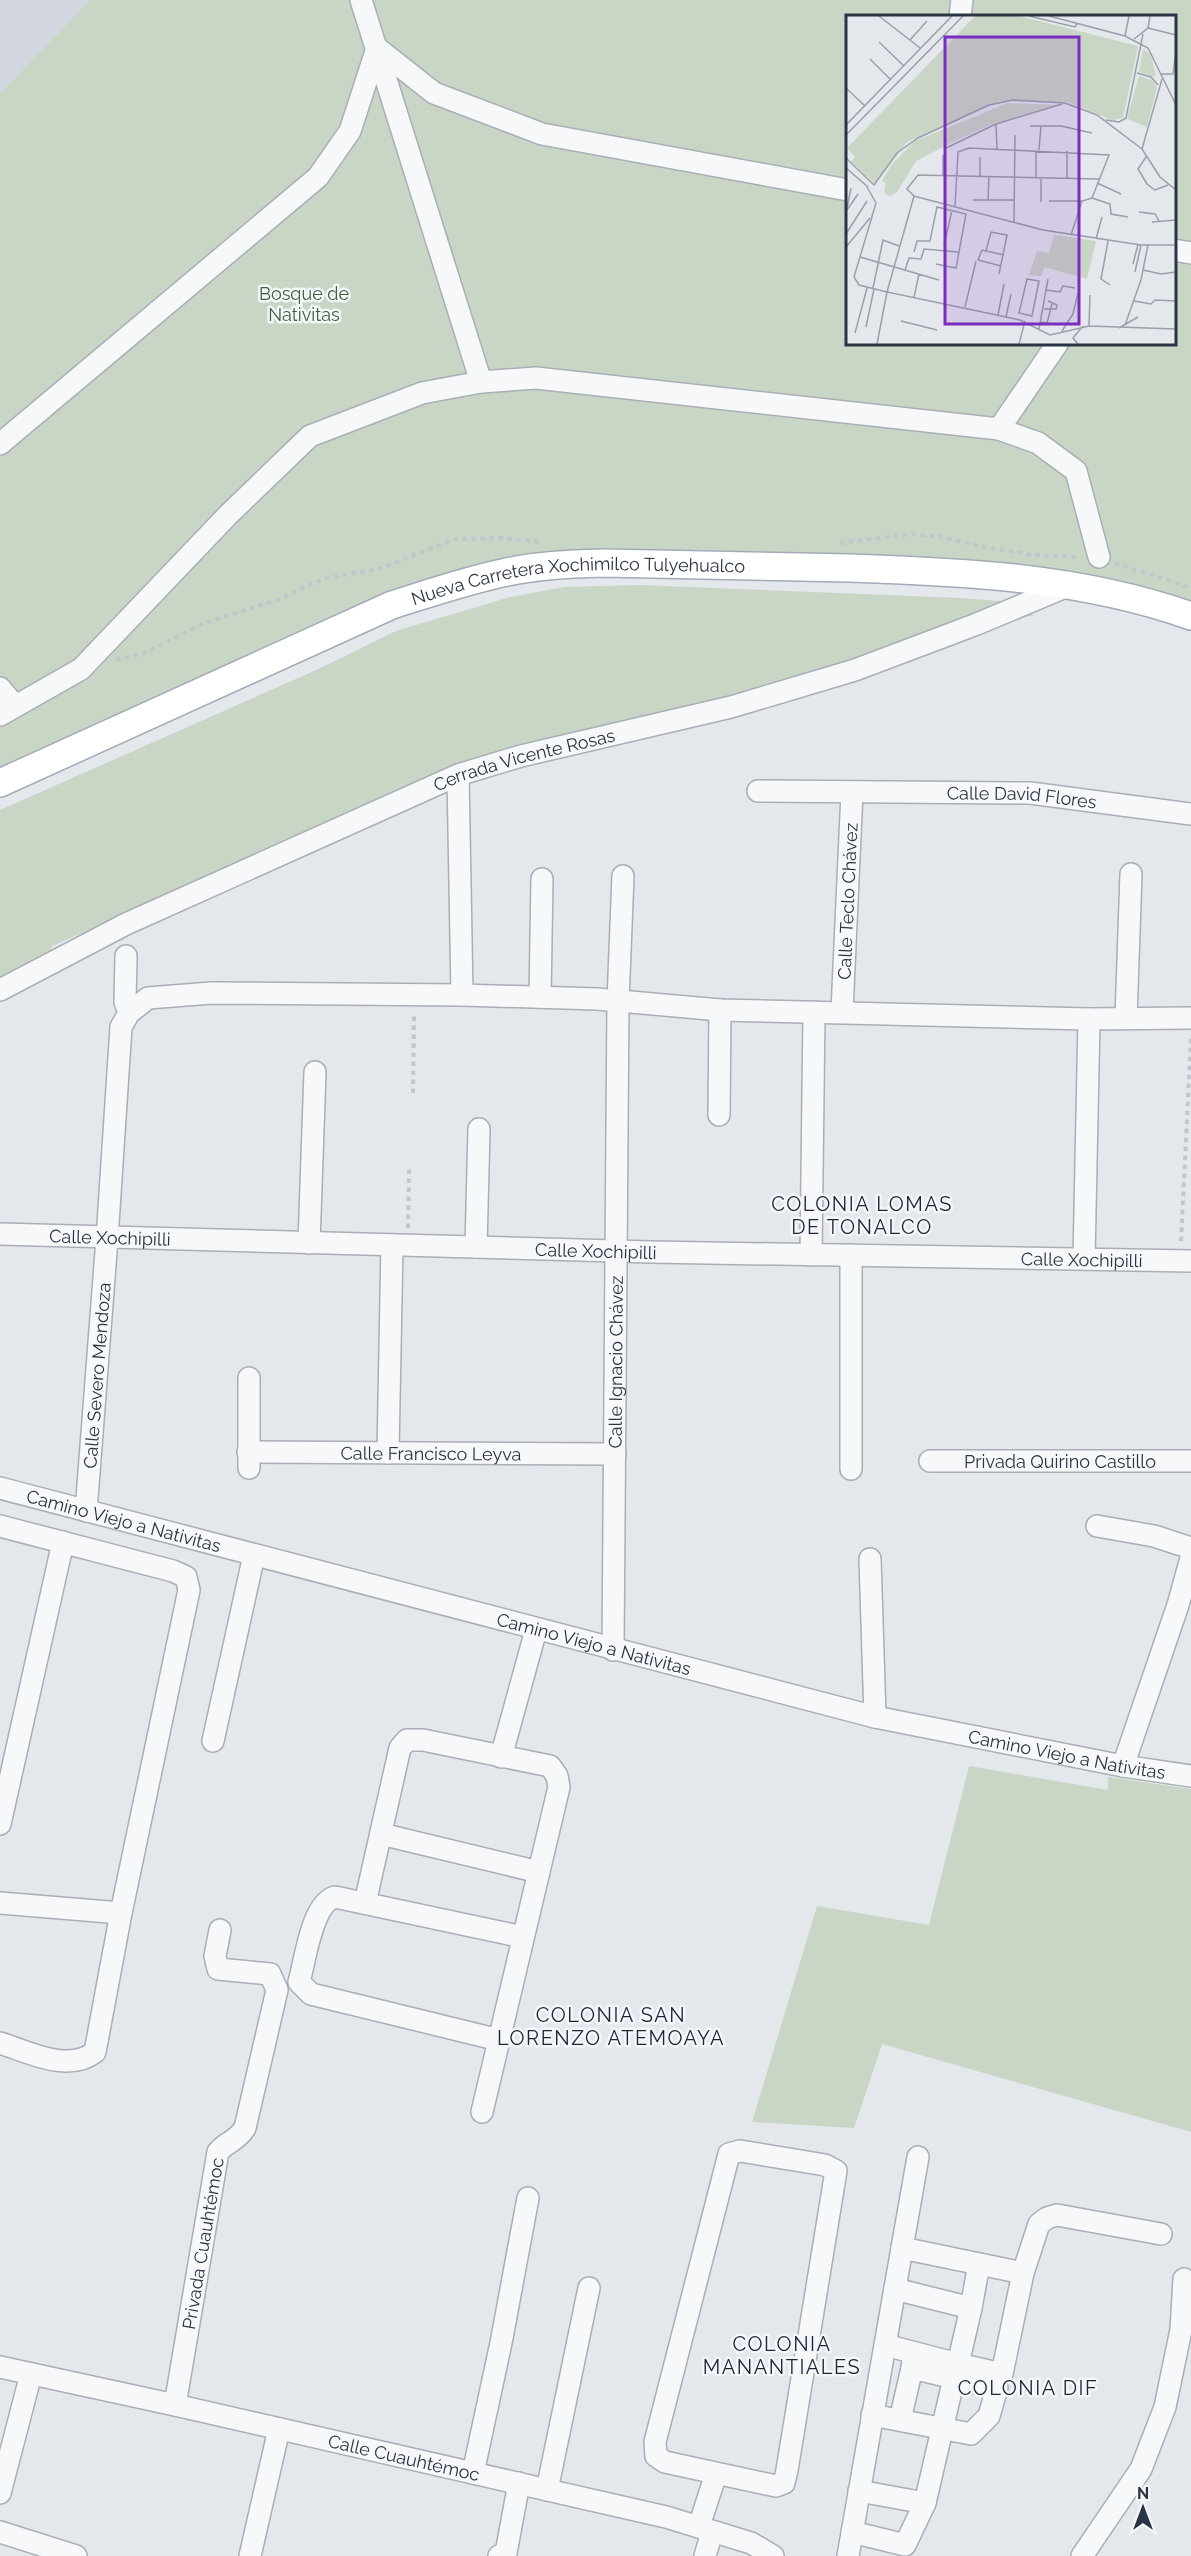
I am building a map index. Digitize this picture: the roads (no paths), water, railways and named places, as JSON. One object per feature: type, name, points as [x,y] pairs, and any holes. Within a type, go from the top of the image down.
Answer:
[{"type":"main road","name":"Nueva Carretera Xochimilco Tulyehualco","points":[[0,783],[392,605],[445,588],[508,572],[556,565],[604,563],[732,565],[951,572],[1070,585],[1113,593],[1191,616]]},
{"type":"street","points":[[361,0],[481,382]]},
{"type":"street","points":[[960,15],[962,0]]},
{"type":"street","points":[[377,48],[434,93],[542,134],[846,190]]},
{"type":"street","points":[[0,444],[318,177],[350,131],[377,48]]},
{"type":"street","points":[[1176,250],[1191,254]]},
{"type":"street","points":[[999,429],[1056,345]]},
{"type":"street","points":[[0,688],[8,710],[81,669],[228,515],[310,436],[422,393],[481,382],[536,378],[999,429],[1038,443],[1076,471],[1099,558]]},
{"type":"street","name":"Cerrada Vicente Rosas","points":[[0,990],[126,924],[458,776],[521,756],[731,707],[855,670],[1070,585]]},
{"type":"street","points":[[458,776],[462,995]]},
{"type":"street","name":"Calle David Flores","points":[[758,791],[1030,793],[1191,814]]},
{"type":"street","name":"Calle Teclo Chávez","points":[[842,1011],[852,792]]},
{"type":"street","points":[[1126,1018],[1131,874]]},
{"type":"street","name":"Calle Ignacio Chávez","points":[[613,1650],[618,1001],[623,876]]},
{"type":"street","points":[[540,997],[542,879]]},
{"type":"street","points":[[126,956],[125,1002],[129,1013],[148,998],[211,993],[462,995],[618,1001],[720,1010],[842,1011],[1089,1019],[1191,1018]]},
{"type":"street","points":[[719,1114],[720,1010]]},
{"type":"street","points":[[811,1255],[814,1012]]},
{"type":"street","name":"Calle Severo Mendoza","points":[[86,1510],[107,1239],[120,1027],[129,1013]]},
{"type":"street","points":[[1084,1259],[1089,1019]]},
{"type":"street","points":[[309,1243],[315,1072]]},
{"type":"street","points":[[476,1247],[479,1129]]},
{"type":"street","name":"Calle Xochipilli","points":[[0,1234],[107,1239],[617,1251],[1186,1261]]},
{"type":"street","points":[[388,1453],[400,1245]]},
{"type":"street","points":[[851,1255],[851,1469]]},
{"type":"street","name":"Calle Francisco Leyva","points":[[249,1378],[248,1460],[388,1453],[615,1454]]},
{"type":"street","name":"Privada Quirino Castillo","points":[[930,1461],[1191,1461]]},
{"type":"street","name":"Camino Viejo a Nativitas","points":[[0,1488],[875,1717],[1123,1766],[1191,1776]]},
{"type":"street","points":[[0,1526],[173,1571],[186,1577],[189,1590],[120,1913],[95,2052],[85,2060],[70,2061],[46,2058],[0,2043]]},
{"type":"street","points":[[1097,1526],[1154,1536],[1191,1548]]},
{"type":"street","points":[[0,1824],[63,1542]]},
{"type":"street","points":[[213,1741],[254,1555]]},
{"type":"street","points":[[1123,1766],[1178,1605],[1191,1558]]},
{"type":"street","points":[[870,1559],[875,1717]]},
{"type":"street","points":[[501,1757],[536,1630]]},
{"type":"street","points":[[365,1903],[400,1748],[407,1740],[423,1740],[550,1767],[557,1776],[559,1787],[482,2112]]},
{"type":"street","points":[[381,1834],[540,1872]]},
{"type":"street","points":[[499,2040],[311,1994],[299,1983],[318,1911],[327,1899],[335,1897],[523,1937]]},
{"type":"street","points":[[0,1902],[120,1913]]},
{"type":"street","name":"Privada Cuauhtémoc","points":[[175,2405],[218,2152],[223,2146],[237,2140],[245,2128],[277,1990],[270,1974],[218,1968],[215,1956],[220,1930]]},
{"type":"street","points":[[740,2151],[825,2165],[836,2171],[835,2181],[784,2483],[776,2486],[716,2474],[665,2462],[656,2456],[655,2442],[729,2154],[740,2151]]},
{"type":"street","points":[[848,2556],[918,2157]]},
{"type":"street","points":[[472,2473],[501,2343],[528,2199]]},
{"type":"street","points":[[956,2371],[1002,2374],[1023,2273],[1039,2223],[1057,2215],[1161,2234]]},
{"type":"street","points":[[902,2248],[1023,2273]]},
{"type":"street","points":[[852,2532],[905,2545],[925,2503],[971,2308],[979,2264]]},
{"type":"street","points":[[1082,2556],[1141,2469],[1165,2407],[1181,2330],[1184,2279]]},
{"type":"street","points":[[547,2490],[589,2288]]},
{"type":"street","points":[[895,2289],[971,2308]]},
{"type":"street","points":[[872,2415],[971,2434],[989,2416],[997,2388],[956,2371],[913,2360],[885,2345]]},
{"type":"street","points":[[900,2420],[913,2360]]},
{"type":"street","name":"Calle Cuauhtémoc","points":[[0,2367],[519,2483],[705,2529],[752,2543],[773,2556]]},
{"type":"street","points":[[0,2493],[31,2374]]},
{"type":"street","points":[[250,2556],[279,2429]]},
{"type":"street","points":[[705,2556],[705,2529],[716,2474]]},
{"type":"street","points":[[499,2556],[506,2553],[519,2483]]},
{"type":"street","points":[[859,2491],[925,2503]]},
{"type":"street","points":[[0,2532],[76,2556]]},
{"type":"district","name":"COLONIA LOMAS DE TONALCO","points":[[862,1216]]},
{"type":"district","name":"COLONIA SAN LORENZO ATEMOAYA","points":[[611,2026]]},
{"type":"district","name":"COLONIA MANANTIALES","points":[[782,2356]]},
{"type":"district","name":"COLONIA DIF","points":[[1028,2388]]},
{"type":"park label","name":"Bosque de Nativitas","points":[[304,303]]}]
